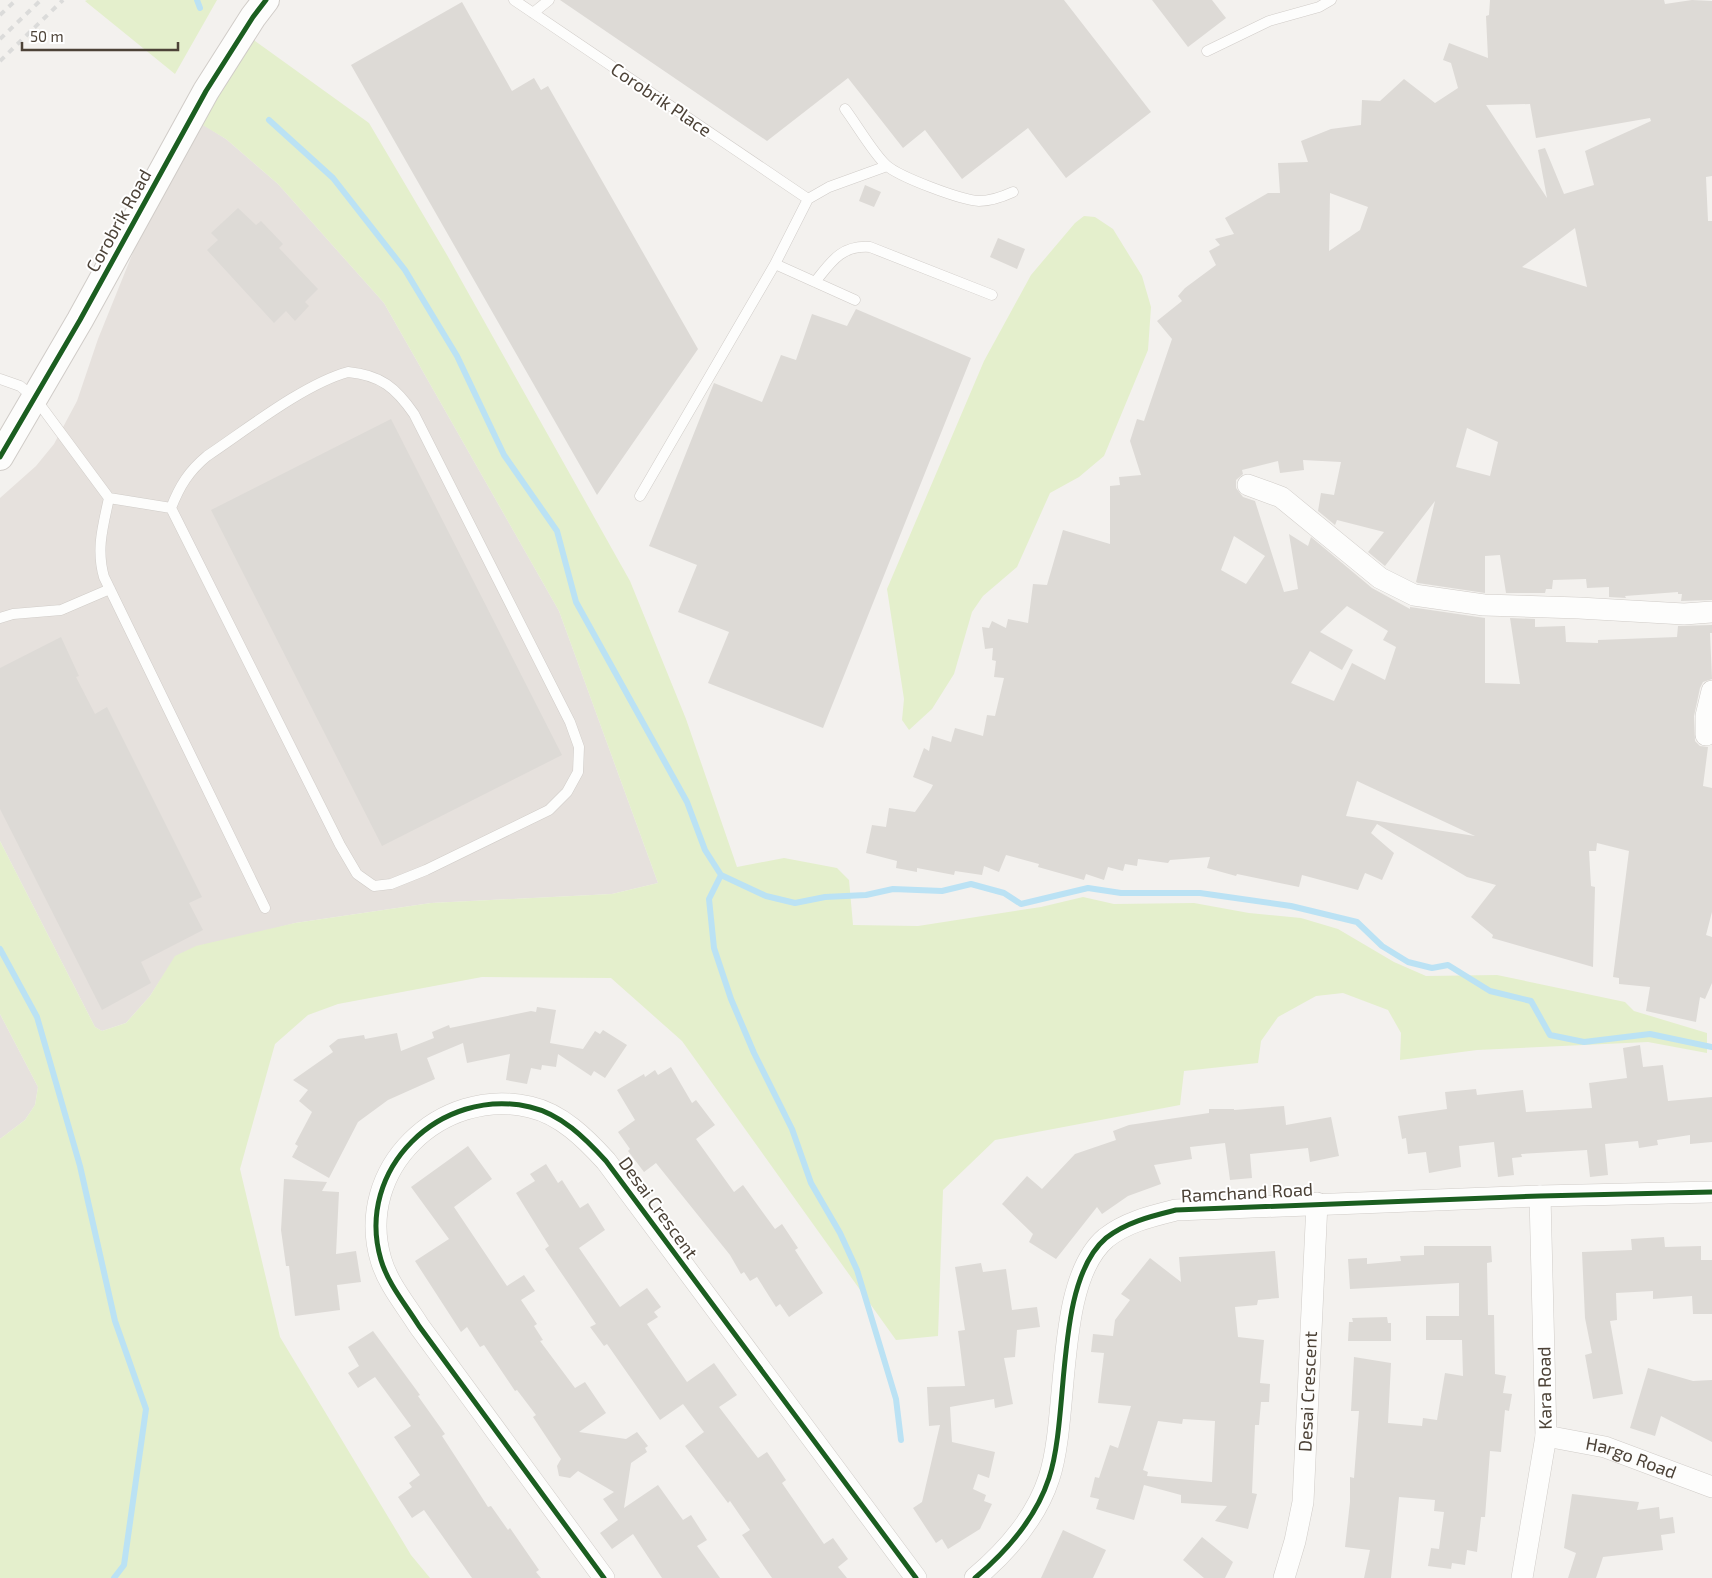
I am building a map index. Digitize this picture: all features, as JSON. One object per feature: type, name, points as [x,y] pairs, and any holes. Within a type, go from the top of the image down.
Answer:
[{"type":"street","name":"Corobrik Road","points":[[0,457],[35,398],[206,91],[266,0]]},
{"type":"street","points":[[1248,485],[1280,497],[1380,578],[1414,595],[1484,605],[1684,614],[1712,612]]},
{"type":"street","points":[[1706,735],[1706,716],[1712,691]]},
{"type":"street","name":"Desai Crescent","points":[[604,1578],[419,1326],[392,1284],[381,1260],[377,1214],[380,1191],[387,1175],[398,1156],[417,1135],[439,1120],[464,1109],[504,1102],[531,1107],[566,1123],[589,1142],[606,1161],[916,1578]]},
{"type":"street","name":"Ramchand Road","points":[[975,1578],[1027,1524],[1043,1496],[1054,1455],[1072,1309],[1080,1278],[1100,1244],[1125,1227],[1176,1210],[1540,1196],[1712,1192]]},
{"type":"street","name":"Kara Road","points":[[1522,1578],[1546,1436],[1540,1196]]},
{"type":"street","name":"Desai Crescent","points":[[1284,1578],[1295,1541],[1303,1502],[1317,1204]]},
{"type":"street","name":"Hargo Road","points":[[1546,1436],[1605,1447],[1712,1487]]},
{"type":"lane","name":"Corobrik Place","points":[[514,0],[808,199]]},
{"type":"lane","points":[[533,13],[549,0]]},
{"type":"lane","points":[[1208,51],[1269,21],[1319,7],[1331,0]]},
{"type":"lane","points":[[845,109],[887,166],[951,195],[979,201],[997,199],[1013,192]]},
{"type":"lane","points":[[640,496],[775,264],[808,199],[829,187],[887,166]]},
{"type":"lane","points":[[814,282],[838,256],[849,248],[864,247],[886,253],[992,295]]},
{"type":"lane","points":[[775,264],[855,300]]},
{"type":"lane","points":[[348,372],[363,373],[380,380],[399,393],[414,414],[435,453],[570,722],[579,747],[578,772],[568,792],[549,810],[426,870],[391,884],[374,886],[364,881],[356,874],[340,844],[171,508],[180,484],[192,468],[207,456],[305,392],[336,376],[348,372]]},
{"type":"lane","points":[[0,379],[20,386],[35,398],[109,498],[171,508]]},
{"type":"lane","points":[[109,498],[100,540],[99,555],[104,577],[265,908]]},
{"type":"lane","points":[[0,618],[13,614],[61,610],[110,589]]},
{"type":"shaded area","points":[[202,124],[226,139],[278,184],[384,303],[559,611],[658,883],[612,894],[431,903],[295,923],[176,956],[150,996],[126,1023],[102,1031],[95,1027],[0,841],[0,498],[36,466],[54,444],[77,401],[98,339],[136,245]]},
{"type":"shaded area","points":[[0,1014],[38,1087],[35,1105],[25,1120],[0,1139]]},
{"type":"green space","points":[[217,0],[175,74],[85,1]]},
{"type":"green space","points":[[251,38],[369,123],[447,255],[630,581],[686,719],[737,867],[784,858],[837,868],[849,880],[853,925],[918,926],[1041,907],[1083,897],[1114,904],[1194,903],[1249,913],[1301,918],[1338,929],[1394,962],[1426,976],[1497,975],[1625,1002],[1634,1011],[1707,1033],[1707,1053],[1648,1042],[1477,1050],[1400,1060],[1401,1033],[1388,1010],[1343,993],[1316,996],[1278,1017],[1261,1041],[1258,1063],[1184,1071],[1180,1105],[995,1140],[943,1190],[938,1336],[896,1340],[682,1041],[611,978],[482,977],[338,1004],[308,1015],[275,1044],[240,1169],[280,1337],[411,1555],[430,1578],[0,1578],[0,1139],[25,1120],[35,1105],[38,1087],[0,1014],[0,841],[95,1027],[102,1031],[126,1023],[150,996],[175,956],[196,946],[295,923],[431,903],[612,894],[658,883],[559,611],[384,303],[278,184],[226,139],[201,124]]},
{"type":"green space","points":[[1084,216],[1095,217],[1113,229],[1142,276],[1151,307],[1148,350],[1104,456],[1079,477],[1050,493],[1017,567],[983,596],[972,612],[954,674],[932,709],[909,730],[902,720],[904,699],[887,589],[984,361],[1031,275],[1075,223]]},
{"type":"building","points":[[560,0],[1064,0],[1151,112],[1066,178],[1028,128],[962,179],[925,130],[903,148],[848,78],[767,141]]},
{"type":"building","points":[[1152,0],[1212,0],[1226,18],[1188,47]]},
{"type":"building","points":[[1490,0],[1664,0],[1665,4],[1692,0],[1712,1],[1712,176],[1706,177],[1708,221],[1712,221],[1712,600],[1681,601],[1682,594],[1678,594],[1678,592],[1625,596],[1626,598],[1609,597],[1609,587],[1587,588],[1586,579],[1553,580],[1552,589],[1546,589],[1545,593],[1506,593],[1500,555],[1485,556],[1485,593],[1418,583],[1416,582],[1435,501],[1385,566],[1368,552],[1384,532],[1337,520],[1335,525],[1318,511],[1321,493],[1334,495],[1341,462],[1303,460],[1304,470],[1280,473],[1278,461],[1242,470],[1243,474],[1236,480],[1236,488],[1243,497],[1255,501],[1284,592],[1298,589],[1289,534],[1308,546],[1311,537],[1372,588],[1410,609],[1410,607],[1485,618],[1485,683],[1520,684],[1510,618],[1535,619],[1535,627],[1565,626],[1566,642],[1598,643],[1598,640],[1677,637],[1678,626],[1712,625],[1712,633],[1710,633],[1712,679],[1703,682],[1700,688],[1694,716],[1695,741],[1700,746],[1708,747],[1703,786],[1712,788],[1712,912],[1706,935],[1712,937],[1712,983],[1705,999],[1700,997],[1696,1022],[1646,1011],[1650,987],[1619,984],[1619,978],[1613,977],[1629,851],[1597,843],[1596,851],[1589,851],[1591,886],[1595,887],[1593,967],[1492,938],[1493,935],[1471,917],[1496,885],[1467,877],[1377,824],[1371,833],[1394,853],[1382,880],[1365,873],[1358,890],[1302,875],[1299,887],[1237,874],[1236,876],[1207,868],[1210,857],[1170,860],[1168,863],[1138,859],[1137,866],[1125,864],[1123,871],[1108,867],[1104,880],[1086,874],[1084,880],[1038,867],[1039,864],[1006,855],[999,872],[984,866],[982,875],[955,871],[954,875],[917,868],[917,872],[896,868],[897,861],[866,853],[872,825],[886,827],[889,808],[915,812],[931,789],[933,785],[913,777],[924,748],[929,751],[932,736],[951,742],[955,728],[983,736],[987,715],[995,716],[1004,678],[994,677],[996,661],[992,660],[993,648],[985,649],[982,627],[989,628],[992,621],[1006,628],[1008,619],[1028,623],[1033,584],[1047,585],[1063,530],[1110,544],[1110,486],[1120,485],[1119,477],[1141,475],[1130,441],[1137,419],[1144,421],[1172,339],[1157,321],[1182,301],[1178,296],[1185,288],[1216,265],[1209,251],[1220,245],[1215,239],[1234,234],[1225,218],[1268,193],[1280,193],[1278,163],[1308,162],[1301,141],[1331,129],[1361,125],[1362,100],[1380,101],[1404,79],[1435,103],[1458,88],[1451,63],[1443,60],[1449,43],[1488,58],[1486,16],[1489,15]],"holes":[[[1530,104],[1536,138],[1650,118],[1651,121],[1585,151],[1594,185],[1564,194],[1545,148],[1538,150],[1547,198],[1486,105]],[[1330,193],[1368,207],[1360,230],[1329,251]],[[1575,228],[1587,287],[1522,267]],[[1467,428],[1498,442],[1490,476],[1456,467]],[[1234,536],[1265,556],[1246,584],[1221,570]],[[1347,606],[1388,631],[1383,640],[1396,647],[1385,680],[1352,663],[1334,701],[1291,683],[1310,651],[1342,670],[1353,650],[1320,632]],[[1357,781],[1475,836],[1346,816]]]},
{"type":"building","points":[[462,2],[512,91],[534,78],[541,90],[548,86],[698,349],[597,495],[351,65]]},
{"type":"building","points":[[865,185],[881,192],[874,207],[859,201]]},
{"type":"building","points":[[238,208],[256,225],[261,221],[283,244],[279,248],[318,289],[305,302],[309,306],[295,321],[286,311],[274,323],[207,250],[218,240],[211,233]]},
{"type":"building","points":[[998,238],[1025,249],[1017,269],[990,257]]},
{"type":"building","points":[[856,309],[971,358],[823,728],[708,683],[729,632],[678,612],[697,565],[649,546],[714,383],[762,402],[781,355],[796,360],[812,314],[847,326]]},
{"type":"building","points":[[391,419],[562,755],[382,846],[211,510]]},
{"type":"building","points":[[61,637],[79,676],[76,677],[95,714],[107,707],[202,897],[189,903],[203,930],[141,962],[151,983],[102,1010],[0,809],[0,668]]},
{"type":"building","points":[[537,1007],[556,1010],[550,1043],[583,1049],[595,1031],[600,1034],[603,1030],[627,1045],[605,1078],[594,1071],[591,1076],[558,1054],[556,1067],[542,1065],[541,1070],[531,1068],[527,1084],[506,1080],[510,1054],[467,1063],[463,1043],[427,1058],[435,1079],[388,1100],[358,1122],[329,1178],[292,1157],[298,1146],[295,1144],[312,1112],[299,1101],[308,1090],[293,1080],[333,1052],[329,1046],[338,1039],[364,1035],[365,1039],[397,1033],[401,1051],[434,1038],[432,1032],[449,1025],[450,1028],[531,1011],[536,1012]]},
{"type":"building","points":[[1640,1045],[1643,1067],[1663,1065],[1668,1101],[1712,1097],[1712,1142],[1690,1144],[1690,1135],[1657,1140],[1658,1145],[1639,1148],[1638,1141],[1605,1144],[1608,1175],[1590,1177],[1587,1150],[1521,1154],[1522,1157],[1512,1158],[1514,1175],[1498,1177],[1494,1142],[1459,1146],[1461,1167],[1429,1173],[1426,1152],[1408,1154],[1406,1138],[1402,1139],[1398,1116],[1447,1109],[1445,1092],[1476,1089],[1477,1095],[1523,1090],[1526,1112],[1592,1108],[1589,1083],[1627,1078],[1623,1048]]},
{"type":"building","points":[[671,1067],[692,1103],[696,1100],[715,1125],[696,1139],[734,1192],[743,1185],[775,1229],[782,1224],[798,1248],[795,1250],[823,1293],[789,1317],[780,1304],[776,1307],[757,1277],[750,1281],[744,1272],[741,1274],[730,1255],[656,1163],[644,1172],[628,1151],[630,1149],[618,1132],[635,1120],[617,1090],[644,1074],[645,1077],[655,1070],[658,1075]]},
{"type":"building","points":[[1284,1106],[1286,1125],[1331,1117],[1339,1156],[1310,1162],[1308,1148],[1250,1154],[1252,1178],[1230,1180],[1225,1143],[1190,1147],[1192,1159],[1154,1165],[1161,1184],[1128,1196],[1102,1214],[1097,1207],[1056,1259],[1029,1242],[1033,1234],[1002,1204],[1027,1176],[1042,1189],[1075,1154],[1116,1140],[1113,1131],[1129,1125],[1209,1113],[1209,1109],[1234,1110]]},
{"type":"building","points":[[468,1146],[492,1179],[454,1207],[507,1286],[524,1275],[535,1291],[521,1300],[537,1324],[534,1326],[543,1340],[540,1341],[575,1388],[585,1382],[606,1413],[579,1432],[626,1439],[637,1432],[648,1446],[645,1448],[647,1452],[631,1463],[624,1508],[658,1485],[683,1520],[691,1515],[707,1540],[697,1546],[720,1578],[662,1578],[633,1534],[612,1549],[600,1533],[618,1520],[603,1499],[614,1492],[578,1471],[570,1478],[559,1476],[557,1466],[561,1459],[533,1417],[536,1415],[517,1390],[515,1391],[484,1345],[480,1347],[467,1327],[461,1332],[415,1261],[449,1239],[411,1187]]},
{"type":"building","points":[[546,1164],[558,1183],[562,1180],[580,1208],[588,1203],[605,1230],[579,1248],[620,1307],[647,1288],[661,1307],[654,1312],[658,1317],[647,1324],[687,1382],[714,1363],[737,1395],[719,1407],[758,1458],[767,1452],[786,1480],[782,1483],[824,1544],[833,1538],[848,1559],[838,1567],[847,1578],[772,1578],[742,1535],[750,1530],[730,1501],[728,1503],[685,1446],[704,1432],[683,1404],[660,1420],[607,1344],[604,1346],[590,1327],[596,1324],[545,1249],[549,1246],[516,1193],[535,1181],[530,1174]]},
{"type":"building","points":[[284,1179],[327,1182],[322,1191],[339,1192],[336,1254],[356,1251],[361,1282],[337,1285],[340,1310],[295,1316],[289,1266],[286,1266],[281,1230]]},
{"type":"building","points":[[1664,1237],[1665,1247],[1701,1246],[1701,1260],[1712,1260],[1712,1314],[1693,1314],[1692,1296],[1653,1299],[1653,1291],[1616,1293],[1617,1320],[1610,1321],[1623,1394],[1593,1399],[1585,1355],[1592,1353],[1585,1318],[1582,1252],[1632,1250],[1631,1239]]},
{"type":"building","points":[[1424,1246],[1491,1246],[1492,1262],[1487,1263],[1488,1315],[1494,1315],[1495,1374],[1506,1376],[1503,1393],[1512,1394],[1509,1411],[1505,1410],[1501,1452],[1490,1451],[1485,1517],[1481,1517],[1477,1552],[1467,1550],[1465,1565],[1452,1563],[1451,1569],[1428,1566],[1431,1548],[1439,1549],[1444,1512],[1434,1511],[1435,1500],[1399,1497],[1391,1578],[1364,1578],[1370,1550],[1345,1547],[1350,1502],[1350,1477],[1354,1478],[1359,1411],[1351,1411],[1354,1357],[1391,1363],[1388,1423],[1422,1426],[1423,1418],[1437,1420],[1445,1373],[1463,1376],[1462,1340],[1426,1340],[1426,1316],[1459,1316],[1459,1283],[1350,1289],[1348,1259],[1367,1258],[1367,1264],[1401,1261],[1400,1256],[1424,1255]]},
{"type":"building","points":[[1275,1251],[1279,1298],[1258,1300],[1257,1305],[1235,1307],[1238,1337],[1264,1340],[1260,1383],[1270,1384],[1269,1402],[1261,1402],[1259,1425],[1255,1425],[1252,1493],[1257,1494],[1248,1529],[1215,1521],[1227,1506],[1181,1503],[1181,1495],[1144,1485],[1134,1520],[1096,1509],[1099,1499],[1090,1497],[1095,1477],[1099,1478],[1110,1445],[1118,1448],[1131,1406],[1098,1403],[1104,1353],[1091,1352],[1093,1334],[1113,1336],[1115,1320],[1130,1300],[1121,1294],[1150,1258],[1181,1282],[1179,1257]],"holes":[[[1183,1419],[1215,1421],[1212,1482],[1147,1476],[1148,1472],[1143,1470],[1158,1421],[1182,1424]]]},
{"type":"building","points":[[981,1263],[983,1272],[1006,1269],[1012,1310],[1037,1307],[1040,1327],[1017,1330],[1015,1357],[1004,1358],[1013,1404],[995,1408],[994,1399],[950,1407],[952,1442],[995,1452],[989,1478],[978,1474],[973,1489],[986,1495],[984,1501],[992,1504],[980,1529],[948,1549],[942,1539],[936,1543],[913,1508],[922,1502],[940,1425],[929,1426],[927,1387],[965,1386],[958,1331],[965,1330],[955,1267]]},
{"type":"building","points":[[1387,1317],[1388,1323],[1391,1323],[1391,1341],[1348,1341],[1349,1322],[1353,1322],[1352,1318]]},
{"type":"building","points":[[373,1331],[420,1395],[418,1396],[445,1434],[442,1436],[488,1507],[491,1506],[508,1530],[510,1528],[539,1570],[536,1572],[541,1578],[472,1578],[424,1510],[412,1518],[398,1497],[412,1487],[409,1483],[420,1475],[394,1437],[411,1426],[375,1377],[358,1388],[348,1373],[359,1366],[348,1347]]},
{"type":"building","points":[[1648,1368],[1693,1381],[1712,1380],[1712,1442],[1661,1416],[1655,1436],[1630,1428]]},
{"type":"building","points":[[1572,1494],[1639,1502],[1637,1510],[1659,1507],[1660,1519],[1673,1517],[1675,1533],[1661,1535],[1663,1550],[1603,1557],[1596,1578],[1568,1578],[1576,1553],[1564,1548]]},
{"type":"building","points":[[1063,1530],[1106,1550],[1093,1578],[1041,1578]]},
{"type":"building","points":[[1202,1537],[1233,1562],[1225,1578],[1204,1578],[1183,1560]]},
{"type":"waterway","points":[[197,0],[200,8]]},
{"type":"waterway","points":[[269,120],[333,178],[405,270],[457,356],[504,455],[557,531],[576,602],[687,802],[705,850],[721,875],[766,896],[795,903],[825,897],[866,895],[893,889],[942,891],[971,884],[1004,893],[1021,904],[1088,888],[1121,893],[1200,893],[1291,906],[1357,922],[1382,946],[1408,962],[1432,968],[1448,965],[1490,991],[1531,1001],[1550,1035],[1584,1042],[1650,1034],[1712,1047]]},
{"type":"waterway","points":[[721,875],[709,899],[714,948],[731,999],[754,1053],[792,1129],[811,1183],[840,1233],[857,1270],[896,1399],[901,1440]]},
{"type":"waterway","points":[[0,949],[37,1017],[80,1166],[115,1321],[146,1409],[124,1565],[114,1578]]},
{"type":"railway","points":[[0,15],[16,0]]},
{"type":"railway","points":[[0,39],[41,0]]},
{"type":"railway","points":[[0,61],[63,0]]},
{"type":"cycle path","points":[[0,457],[80,320],[206,91],[266,0]]},
{"type":"cycle path","points":[[604,1578],[419,1326],[393,1286],[381,1260],[376,1226],[380,1195],[393,1166],[412,1142],[437,1122],[465,1109],[497,1104],[541,1110],[572,1128],[598,1152],[916,1578]]},
{"type":"cycle path","points":[[975,1578],[998,1557],[1019,1533],[1043,1493],[1049,1478],[1055,1451],[1066,1351],[1078,1285],[1089,1258],[1106,1238],[1114,1232],[1140,1220],[1176,1210],[1540,1196],[1712,1192]]}]
